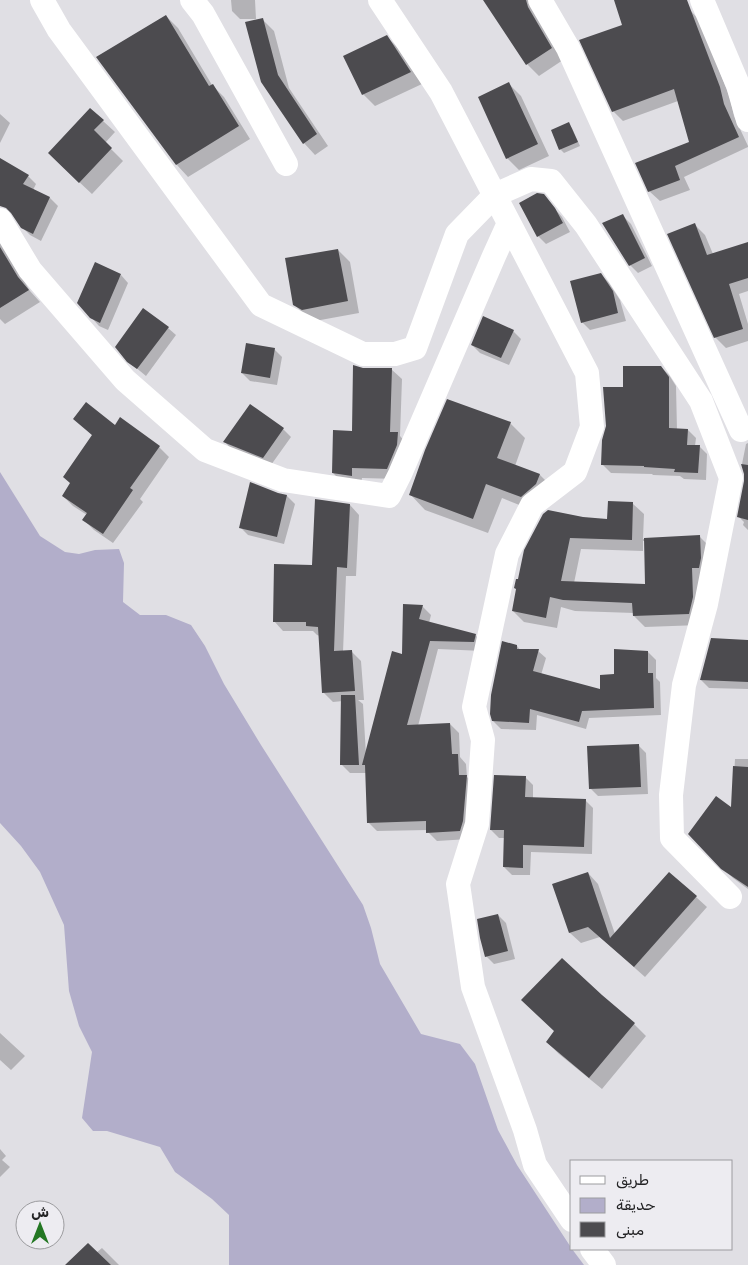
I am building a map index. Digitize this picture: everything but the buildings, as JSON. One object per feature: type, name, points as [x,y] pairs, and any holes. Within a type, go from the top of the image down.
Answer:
[{"type":"street","points":[[42,0],[58,30],[261,305],[362,354],[395,354],[414,348],[457,234],[495,195],[531,179],[551,181],[586,225],[701,401],[731,478]]},
{"type":"street","points":[[192,0],[203,14],[286,164]]},
{"type":"street","points":[[380,0],[441,92],[587,373],[592,428],[575,472],[532,504],[507,554],[474,707],[483,740],[477,824],[458,884],[473,987],[525,1130],[535,1165],[570,1217]]},
{"type":"street","points":[[540,0],[568,48],[744,420],[706,604],[684,685],[671,795],[672,838],[730,897]]},
{"type":"street","points":[[702,0],[738,85],[748,120]]},
{"type":"street","points":[[0,220],[30,270],[125,380],[205,450],[283,480],[389,496],[510,223]]},
{"type":"street","points":[[593,1250],[604,1265]]},
{"type":"green space","points":[[0,472],[40,536],[65,552],[79,554],[95,550],[119,549],[124,563],[123,602],[140,615],[166,615],[191,625],[205,646],[224,684],[261,745],[363,905],[380,964],[421,1034],[460,1044],[475,1064],[498,1130],[517,1165],[570,1246],[570,1250],[573,1250],[584,1265],[229,1265],[229,1215],[212,1199],[175,1172],[160,1147],[107,1131],[93,1131],[82,1118],[92,1052],[79,1026],[69,991],[64,925],[40,872],[21,846],[0,823]]}]
